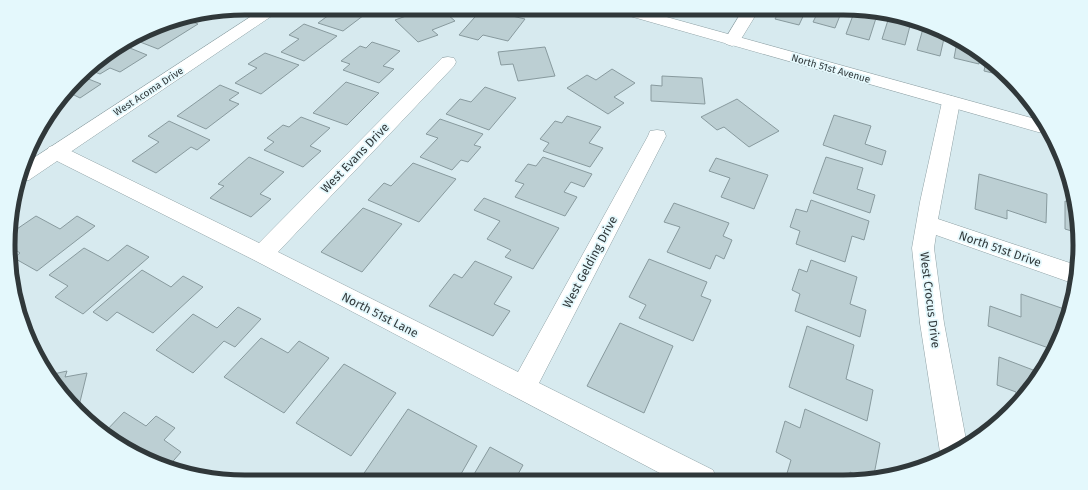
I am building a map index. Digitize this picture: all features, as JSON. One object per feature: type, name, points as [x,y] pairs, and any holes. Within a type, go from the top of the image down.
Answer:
[{"type":"street","name":"West Acoma Drive","points":[[27,172],[263,15]]},
{"type":"street","name":"North 51st Avenue","points":[[641,15],[1040,127]]},
{"type":"street","points":[[732,41],[748,15]]},
{"type":"street","name":"West Evans Drive","points":[[262,254],[448,62]]},
{"type":"street","name":"West Crocus Drive","points":[[951,102],[923,248],[931,316],[953,447]]},
{"type":"street","name":"West Gelding Drive","points":[[523,388],[657,136]]},
{"type":"street","name":"North 51st Lane","points":[[56,152],[262,254],[693,475]]},
{"type":"street","name":"North 51st Drive","points":[[927,224],[1071,273]]},
{"type":"building","points":[[329,15],[364,15],[343,31],[318,23]]},
{"type":"building","points":[[409,15],[448,15],[455,21],[432,30],[438,35],[418,42],[395,20]]},
{"type":"building","points":[[477,15],[508,15],[525,19],[508,41],[483,35],[478,40],[459,35]]},
{"type":"building","points":[[777,15],[804,15],[799,25],[775,19]]},
{"type":"building","points":[[816,15],[840,15],[835,28],[813,22]]},
{"type":"building","points":[[853,15],[876,17],[869,40],[846,34]]},
{"type":"building","points":[[888,19],[910,25],[905,45],[882,39]]},
{"type":"building","points":[[191,21],[198,24],[158,49],[139,41],[171,27]]},
{"type":"building","points":[[304,24],[337,36],[304,61],[281,52],[299,39],[289,35]]},
{"type":"building","points":[[923,29],[944,39],[940,56],[917,50]]},
{"type":"building","points":[[372,42],[400,51],[383,66],[394,69],[379,83],[343,70],[350,64],[341,61],[360,46],[366,48]]},
{"type":"building","points":[[956,45],[980,60],[979,64],[954,58]]},
{"type":"building","points":[[128,47],[147,55],[120,72],[110,68],[100,74],[94,72]]},
{"type":"building","points":[[545,47],[555,76],[518,81],[513,64],[501,65],[498,52]]},
{"type":"building","points":[[265,53],[299,65],[261,94],[235,83],[257,68],[248,64]]},
{"type":"building","points":[[985,65],[997,74],[984,71]]},
{"type":"building","points":[[612,69],[635,83],[614,97],[624,103],[608,114],[567,88],[587,75],[596,80]]},
{"type":"building","points":[[662,76],[702,78],[705,104],[651,101],[651,85],[662,86]]},
{"type":"building","points":[[86,78],[101,84],[80,98],[72,94],[70,95]]},
{"type":"building","points":[[346,82],[379,93],[347,125],[313,113]]},
{"type":"building","points":[[220,85],[239,93],[229,100],[239,104],[206,129],[177,116]]},
{"type":"building","points":[[485,87],[516,98],[489,130],[446,114],[460,99],[471,102]]},
{"type":"building","points":[[737,99],[779,131],[749,147],[724,127],[717,130],[701,117]]},
{"type":"building","points":[[834,115],[871,126],[865,144],[886,151],[882,165],[823,145]]},
{"type":"building","points":[[567,116],[601,127],[589,143],[603,148],[590,167],[543,151],[549,143],[540,139],[555,121],[562,123]]},
{"type":"building","points":[[301,117],[330,128],[310,146],[321,151],[303,167],[264,150],[274,142],[267,138],[283,125],[289,127]]},
{"type":"building","points":[[440,119],[483,134],[474,145],[481,147],[468,162],[461,160],[452,170],[420,157],[438,138],[426,134]]},
{"type":"building","points":[[169,121],[210,140],[197,150],[191,147],[156,173],[132,161],[159,142],[148,136]]},
{"type":"building","points":[[249,157],[284,172],[260,194],[271,199],[251,217],[210,198],[224,186],[218,184]]},
{"type":"building","points":[[543,157],[592,174],[584,187],[571,182],[564,192],[577,197],[565,216],[515,197],[524,184],[515,181],[528,164],[536,166]]},
{"type":"building","points":[[826,157],[863,168],[857,189],[875,195],[870,213],[813,193]]},
{"type":"building","points":[[716,158],[768,175],[754,209],[721,197],[730,178],[709,171]]},
{"type":"building","points":[[413,163],[456,179],[419,222],[368,200],[384,183],[391,186]]},
{"type":"building","points":[[979,174],[1047,194],[1046,223],[1007,210],[1007,219],[975,209]]},
{"type":"building","points":[[484,198],[559,228],[533,269],[505,257],[511,250],[487,239],[500,221],[474,210]]},
{"type":"building","points":[[811,200],[869,221],[864,240],[852,236],[845,262],[796,244],[800,231],[790,227],[796,209],[807,212]]},
{"type":"building","points":[[1065,201],[1069,202],[1073,231],[1065,229]]},
{"type":"building","points":[[674,203],[729,223],[723,236],[732,240],[724,259],[716,255],[710,269],[667,252],[680,227],[664,222]]},
{"type":"building","points":[[363,208],[402,224],[362,272],[321,252]]},
{"type":"building","points":[[36,216],[60,229],[77,216],[95,226],[37,271],[15,259],[20,253],[15,250],[15,230]]},
{"type":"building","points":[[127,245],[149,257],[83,314],[55,297],[68,286],[49,275],[84,248],[108,261]]},
{"type":"building","points":[[649,259],[707,282],[701,296],[711,300],[693,341],[639,318],[646,305],[629,297]]},
{"type":"building","points":[[811,260],[857,277],[850,304],[866,310],[860,337],[795,311],[800,294],[792,290],[799,269],[807,272]]},
{"type":"building","points":[[475,261],[512,277],[494,304],[510,311],[493,336],[429,306],[454,274],[462,278]]},
{"type":"building","points":[[142,270],[171,287],[183,276],[203,287],[153,333],[117,312],[107,321],[93,312]]},
{"type":"building","points":[[1021,294],[1064,309],[1048,348],[988,326],[990,306],[1021,317]]},
{"type":"building","points":[[238,307],[261,319],[235,347],[224,341],[193,373],[156,350],[193,314],[217,328]]},
{"type":"building","points":[[620,323],[673,346],[644,413],[587,386]]},
{"type":"building","points":[[807,326],[854,345],[846,379],[873,390],[867,421],[789,387]]},
{"type":"building","points":[[261,338],[288,353],[299,341],[329,358],[284,413],[224,377]]},
{"type":"building","points":[[999,357],[1035,371],[1016,397],[1016,392],[997,385]]},
{"type":"building","points":[[344,364],[396,393],[351,456],[296,423]]},
{"type":"building","points":[[67,371],[65,377],[87,373],[79,405],[72,397],[55,374]]},
{"type":"building","points":[[408,409],[477,446],[460,475],[363,475]]},
{"type":"building","points":[[805,409],[880,443],[874,473],[858,475],[850,472],[850,475],[786,475],[791,460],[776,452],[785,421],[800,428]]},
{"type":"building","points":[[124,412],[146,426],[156,416],[175,428],[164,440],[181,452],[171,463],[143,451],[108,429]]},
{"type":"building","points":[[490,447],[523,465],[518,475],[474,475]]}]
